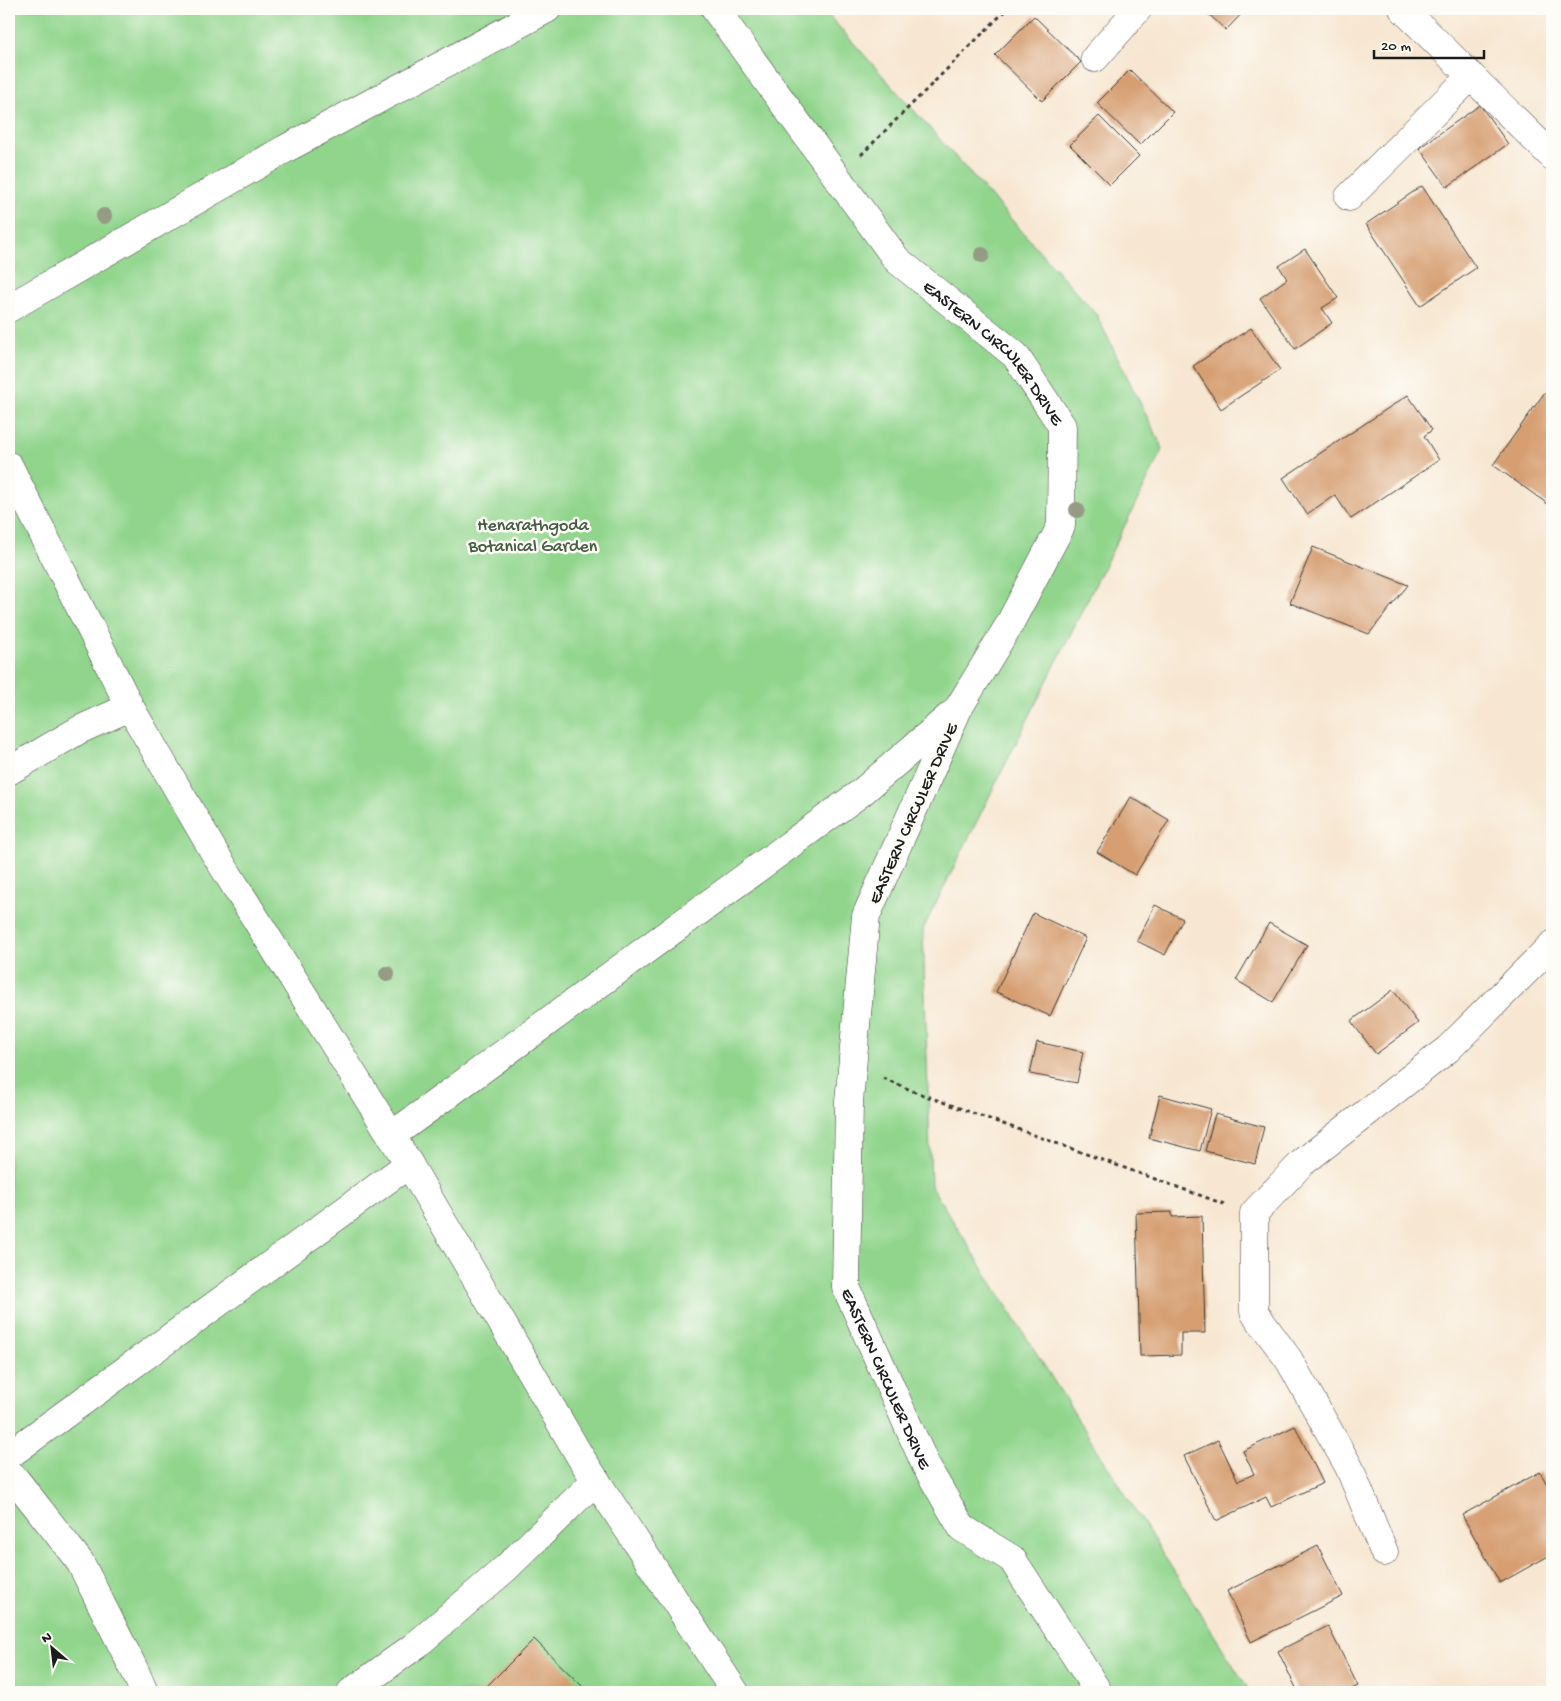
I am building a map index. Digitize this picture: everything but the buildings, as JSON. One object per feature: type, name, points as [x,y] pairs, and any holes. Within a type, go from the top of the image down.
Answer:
[{"type":"street","points":[[9,308],[285,149],[547,9]]},
{"type":"street","name":"EASTERN CIRCULER DRIVE","points":[[715,9],[898,260],[1015,355],[1062,426],[1062,526],[1009,625],[958,709],[866,916],[849,1102],[846,1287],[926,1466],[962,1528],[1012,1558],[1098,1692]]},
{"type":"street","points":[[1095,58],[1138,9]]},
{"type":"street","points":[[1403,9],[1552,156]]},
{"type":"street","points":[[1349,197],[1471,76]]},
{"type":"street","points":[[9,466],[130,707],[214,852],[409,1164],[581,1458],[735,1692]]},
{"type":"street","points":[[9,771],[79,730],[130,707]]},
{"type":"street","points":[[391,1136],[862,792],[958,709]]},
{"type":"street","points":[[1384,1552],[1349,1467],[1289,1360],[1254,1312],[1254,1213],[1302,1163],[1448,1049],[1552,945]]},
{"type":"street","points":[[9,1455],[409,1164]]},
{"type":"street","points":[[9,1474],[16,1480],[80,1562],[144,1692]]},
{"type":"street","points":[[350,1692],[416,1645],[506,1568],[596,1480]]},
{"type":"path","points":[[838,178],[1007,9]]},
{"type":"path","points":[[874,1074],[915,1092],[1187,1191],[1254,1213]]},
{"type":"green space","name":"Henarathgoda Botanical Garden","points":[[9,9],[823,9],[1096,314],[1163,449],[923,929],[931,1186],[1250,1692],[9,1692]]}]
